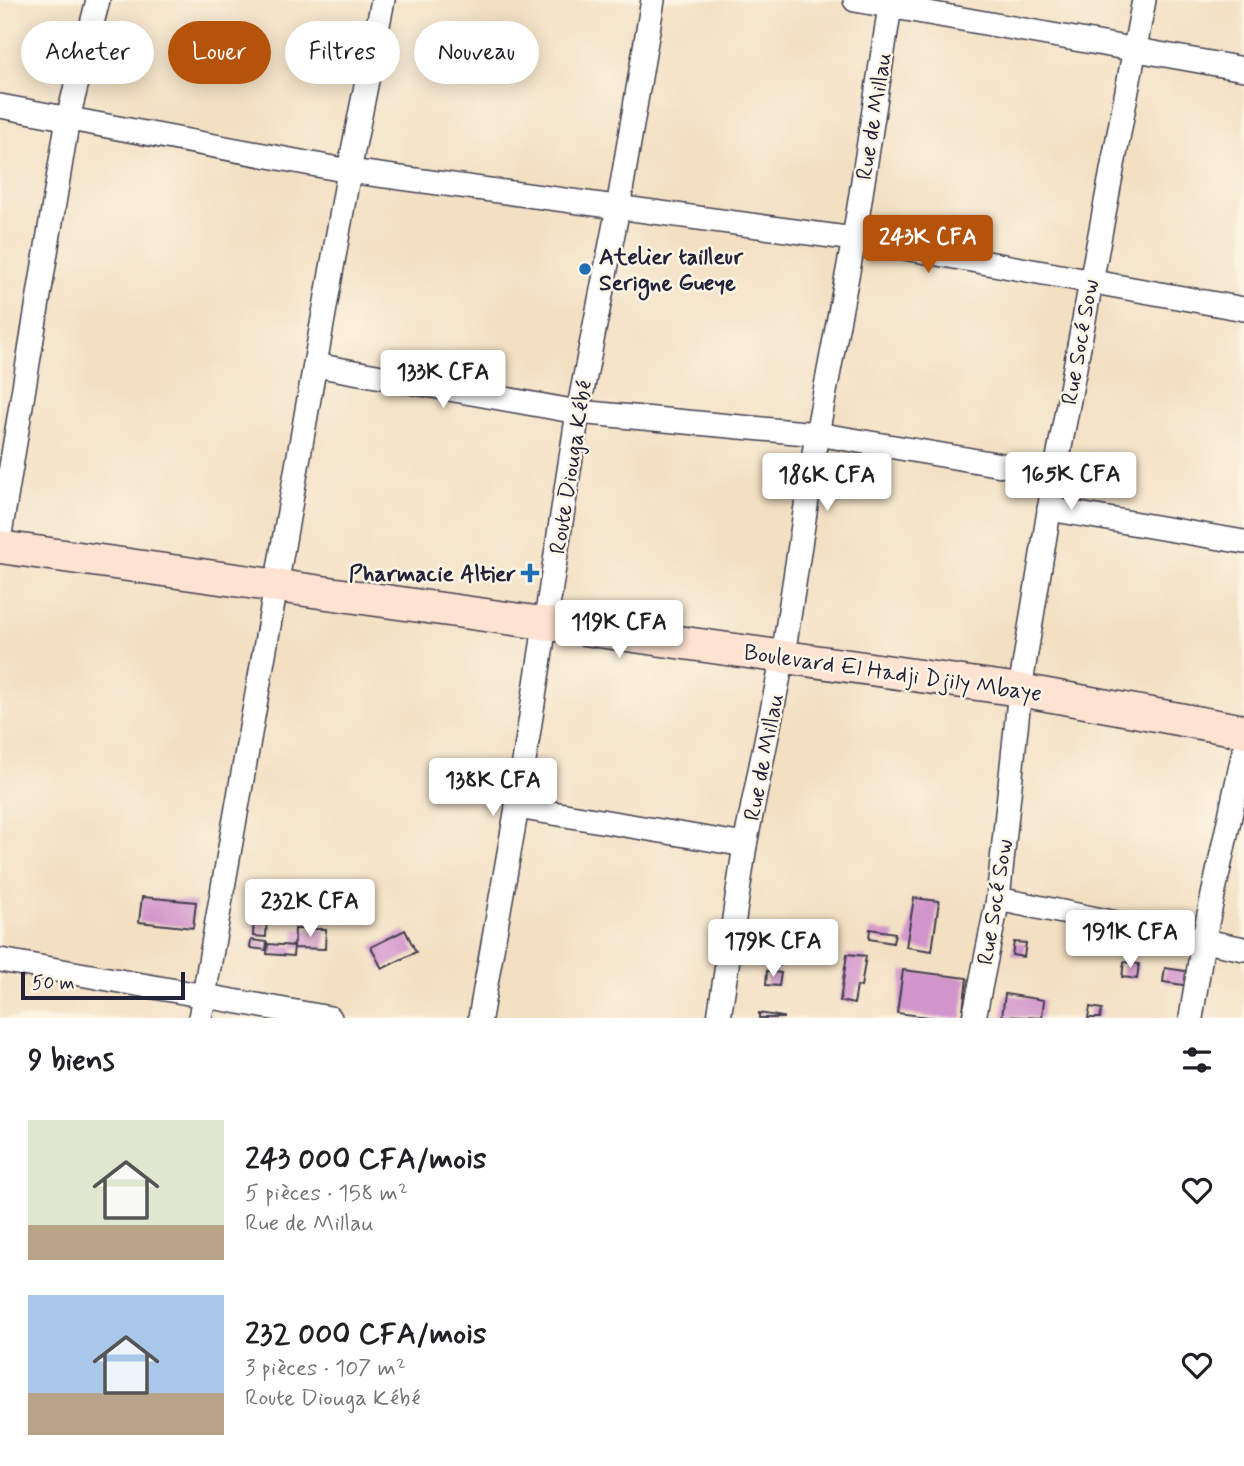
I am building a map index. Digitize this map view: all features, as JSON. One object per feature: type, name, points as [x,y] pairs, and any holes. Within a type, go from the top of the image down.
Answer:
[{"type":"main road","name":"Boulevard El Hadji Djily Mbaye","points":[[0,547],[1020,690],[1244,731]]},
{"type":"street","points":[[0,534],[68,118],[99,0]]},
{"type":"street","points":[[200,1018],[349,171],[383,0]]},
{"type":"street","name":"Route Diouga Kébé","points":[[480,1018],[517,807],[578,412],[618,208],[653,0]]},
{"type":"street","points":[[855,0],[890,3],[1244,69]]},
{"type":"street","name":"Rue Socé Sow","points":[[974,1018],[998,899],[1020,690],[1049,509],[1144,0]]},
{"type":"street","name":"Rue de Millau","points":[[719,1018],[745,845],[783,656],[817,434],[854,239],[890,3]]},
{"type":"street","points":[[0,106],[349,171],[854,239],[1244,309]]},
{"type":"street","points":[[315,366],[578,412],[817,434],[1055,474]]},
{"type":"street","points":[[1049,509],[1244,542]]},
{"type":"street","points":[[1191,1018],[1203,942],[1244,751]]},
{"type":"street","points":[[517,807],[745,845]]},
{"type":"street","points":[[998,899],[1244,949]]},
{"type":"street","points":[[0,960],[330,1018]]},
{"type":"building","points":[[142,897],[196,902],[193,928],[139,922]]},
{"type":"building","points":[[914,898],[939,901],[932,951],[906,947]]},
{"type":"building","points":[[254,913],[267,914],[266,937],[253,936]]},
{"type":"building","points":[[295,929],[326,929],[325,949],[294,948]]},
{"type":"building","points":[[870,929],[895,933],[893,943],[869,939]]},
{"type":"building","points":[[405,930],[416,952],[382,969],[371,947]]},
{"type":"building","points":[[251,940],[267,942],[266,950],[250,948]]},
{"type":"building","points":[[1014,942],[1026,943],[1024,957],[1012,955]]},
{"type":"building","points":[[268,944],[294,946],[293,956],[267,954]]},
{"type":"building","points":[[773,950],[782,951],[780,965],[771,963]]},
{"type":"building","points":[[847,954],[866,956],[861,987],[857,986],[854,1004],[840,1001]]},
{"type":"building","points":[[1124,962],[1139,964],[1137,979],[1122,977]]},
{"type":"building","points":[[1165,968],[1192,972],[1190,986],[1163,982]]},
{"type":"building","points":[[903,970],[967,978],[962,1018],[897,1013]]},
{"type":"building","points":[[767,971],[781,973],[779,986],[766,985]]},
{"type":"building","points":[[1005,994],[1044,1000],[1042,1018],[1002,1016]]},
{"type":"building","points":[[1090,1007],[1102,1009],[1100,1018],[1088,1018]]},
{"type":"building","points":[[759,1013],[783,1017],[783,1018],[759,1018]]},
{"type":"place","name":"Atelier tailleur Serigne Gueye","points":[[585,269]]},
{"type":"place","name":"Pharmacie Altier","points":[[530,573]]}]
